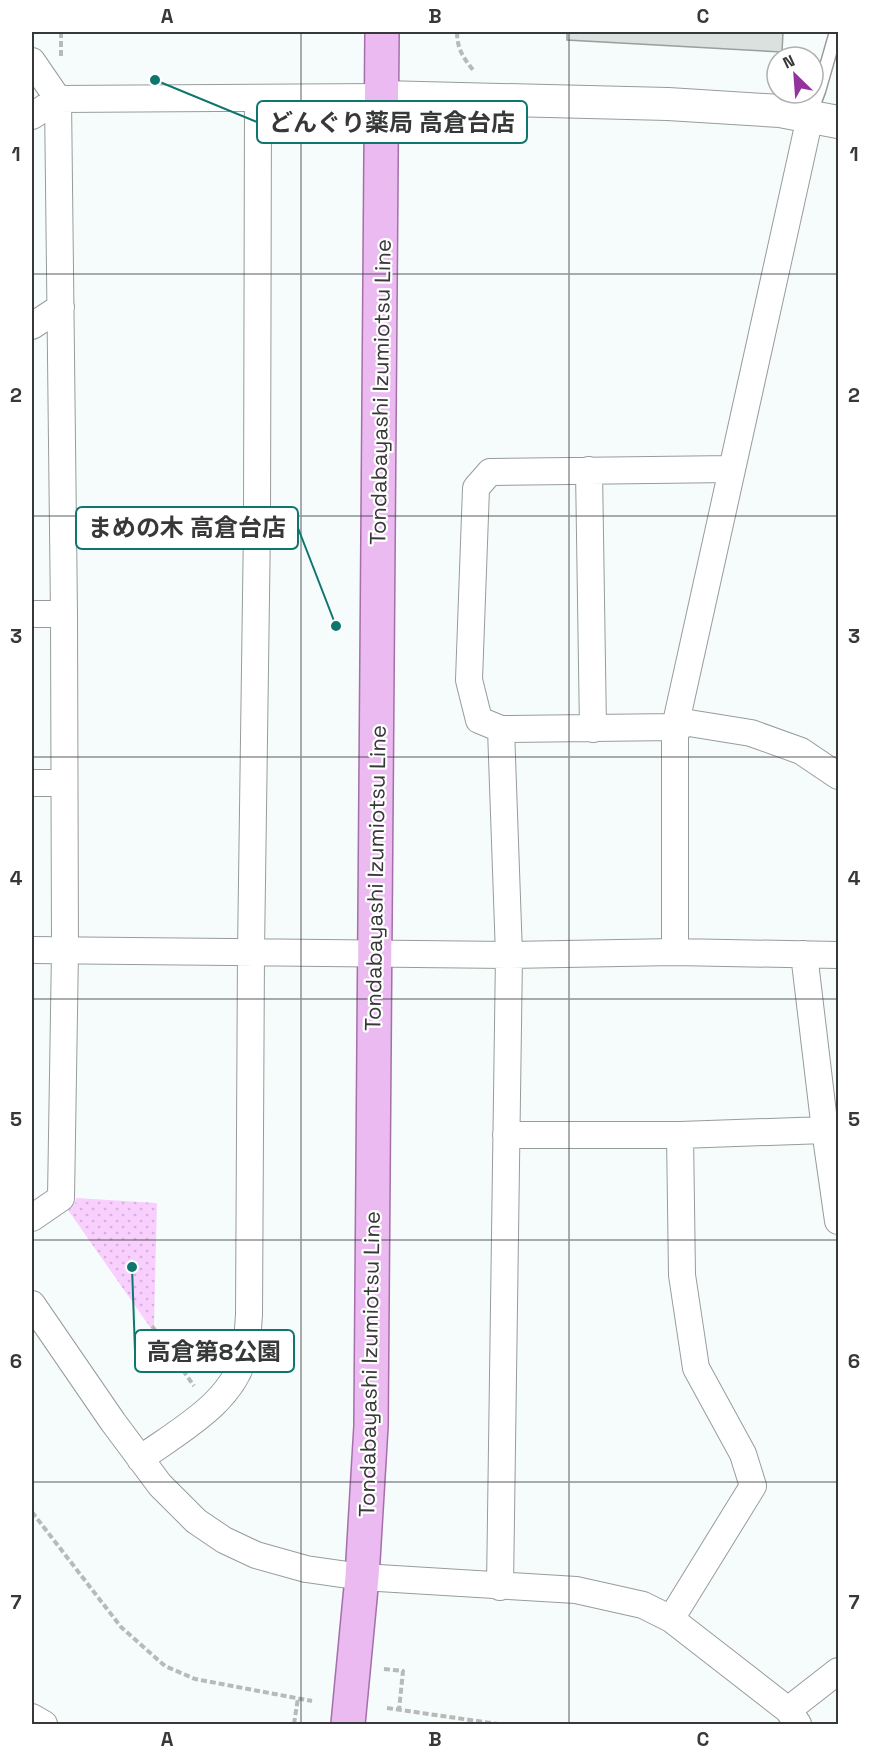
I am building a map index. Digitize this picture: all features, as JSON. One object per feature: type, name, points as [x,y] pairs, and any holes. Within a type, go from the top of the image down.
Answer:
[{"type":"main road","name":"Tondabayashi Izumiotsu Line","points":[[348,1725],[362,1577],[371,1426],[382,32]]},
{"type":"street","points":[[32,62],[58,99],[64,522],[65,951],[61,1197],[32,1218]]},
{"type":"street","points":[[32,116],[58,99],[382,97],[668,104],[780,111],[824,119],[732,469],[675,727],[675,952]]},
{"type":"street","points":[[140,1459],[210,1409],[234,1381],[246,1349],[249,1315],[257,526],[258,98]]},
{"type":"street","points":[[32,326],[61,307]]},
{"type":"street","points":[[732,469],[490,472],[476,488],[469,680],[479,720],[501,729],[675,727],[689,723],[751,733],[801,751],[838,777]]},
{"type":"street","points":[[589,470],[593,729]]},
{"type":"street","points":[[32,614],[64,614]]},
{"type":"street","points":[[500,1587],[508,954],[501,729]]},
{"type":"street","points":[[32,783],[64,783]]},
{"type":"street","points":[[32,950],[508,954],[675,952],[838,955]]},
{"type":"street","points":[[804,954],[832,1129],[838,1221]]},
{"type":"street","points":[[506,1135],[680,1136],[832,1129]]},
{"type":"street","points":[[671,1619],[753,1486],[743,1455],[696,1368],[682,1275],[680,1136]]},
{"type":"street","points":[[32,1304],[160,1485],[196,1521],[224,1540],[256,1555],[306,1569],[362,1577],[576,1590],[643,1605],[671,1619],[793,1717],[838,1671]]},
{"type":"street","points":[[32,1717],[44,1725]]},
{"type":"lane","points":[[824,119],[836,40]]},
{"type":"path","points":[[457,32],[457,45],[463,57],[480,78]]},
{"type":"path","points":[[64,522],[257,526]]},
{"type":"path","points":[[152,1326],[210,1409]]},
{"type":"path","points":[[33,1515],[121,1627],[165,1666],[195,1679],[312,1701]]},
{"type":"path","points":[[384,1669],[403,1671],[399,1710]]},
{"type":"path","points":[[294,1725],[298,1698]]},
{"type":"path","points":[[387,1708],[498,1725]]},
{"type":"shaded area","points":[[76,1198],[157,1203],[154,1325],[150,1327],[68,1210],[75,1204]]},
{"type":"building","points":[[567,32],[783,32],[782,45],[765,45],[765,51],[567,40]]},
{"type":"place","name":"どんぐり薬局 高倉台店","points":[[155,80]]},
{"type":"place","name":"まめの木 高倉台店","points":[[336,626]]},
{"type":"place","name":"高倉第8公園","points":[[132,1267]]}]
